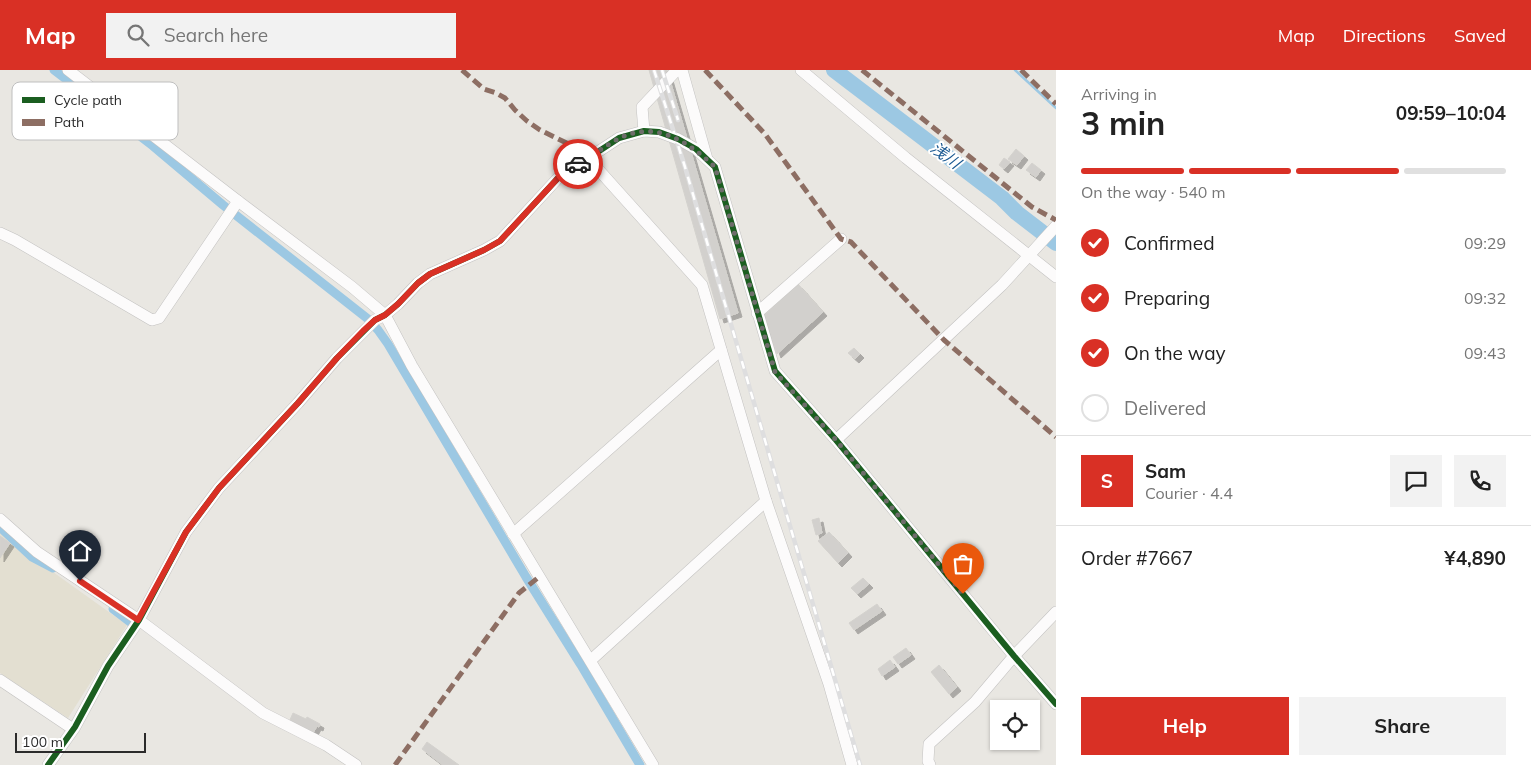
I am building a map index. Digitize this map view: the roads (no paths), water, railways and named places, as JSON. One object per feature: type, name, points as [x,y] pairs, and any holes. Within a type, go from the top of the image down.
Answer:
[{"type":"street","points":[[68,70],[83,82]]},
{"type":"street","points":[[644,131],[642,107],[677,70]]},
{"type":"street","points":[[682,70],[707,159]]},
{"type":"street","points":[[801,70],[906,158],[1056,277]]},
{"type":"street","points":[[48,765],[73,729],[108,666],[138,620],[186,532],[219,488],[337,358],[430,274],[500,241],[558,178],[620,138],[644,131],[659,132],[678,139],[696,150],[715,167],[775,372],[836,440],[1014,656],[1056,704]]},
{"type":"street","points":[[156,140],[236,203],[352,287],[412,366],[653,765]]},
{"type":"street","points":[[588,158],[702,285],[766,501],[829,684],[852,765]]},
{"type":"street","points":[[0,233],[152,320],[159,318],[236,203]]},
{"type":"street","points":[[836,440],[1002,285],[1056,227]]},
{"type":"street","points":[[757,313],[841,239]]},
{"type":"street","points":[[512,534],[721,350]]},
{"type":"street","points":[[591,660],[766,501]]},
{"type":"street","points":[[0,520],[37,552],[138,620],[263,714],[326,745],[356,765]]},
{"type":"street","points":[[930,765],[928,761],[929,744],[975,702],[1014,656],[1056,612]]},
{"type":"street","points":[[0,680],[73,729]]},
{"type":"waterway","points":[[54,70],[70,82]]},
{"type":"waterway","name":"浅川","points":[[834,70],[1002,198],[1017,213],[1056,243]]},
{"type":"waterway","points":[[1015,70],[1056,108]]},
{"type":"waterway","points":[[145,140],[223,205],[368,319],[378,330],[640,765]]},
{"type":"waterway","points":[[0,527],[32,557],[53,568]]},
{"type":"waterway","points":[[113,609],[130,622]]},
{"type":"railway","points":[[654,70],[685,167],[860,765]]},
{"type":"railway","points":[[662,70],[678,120]]}]
